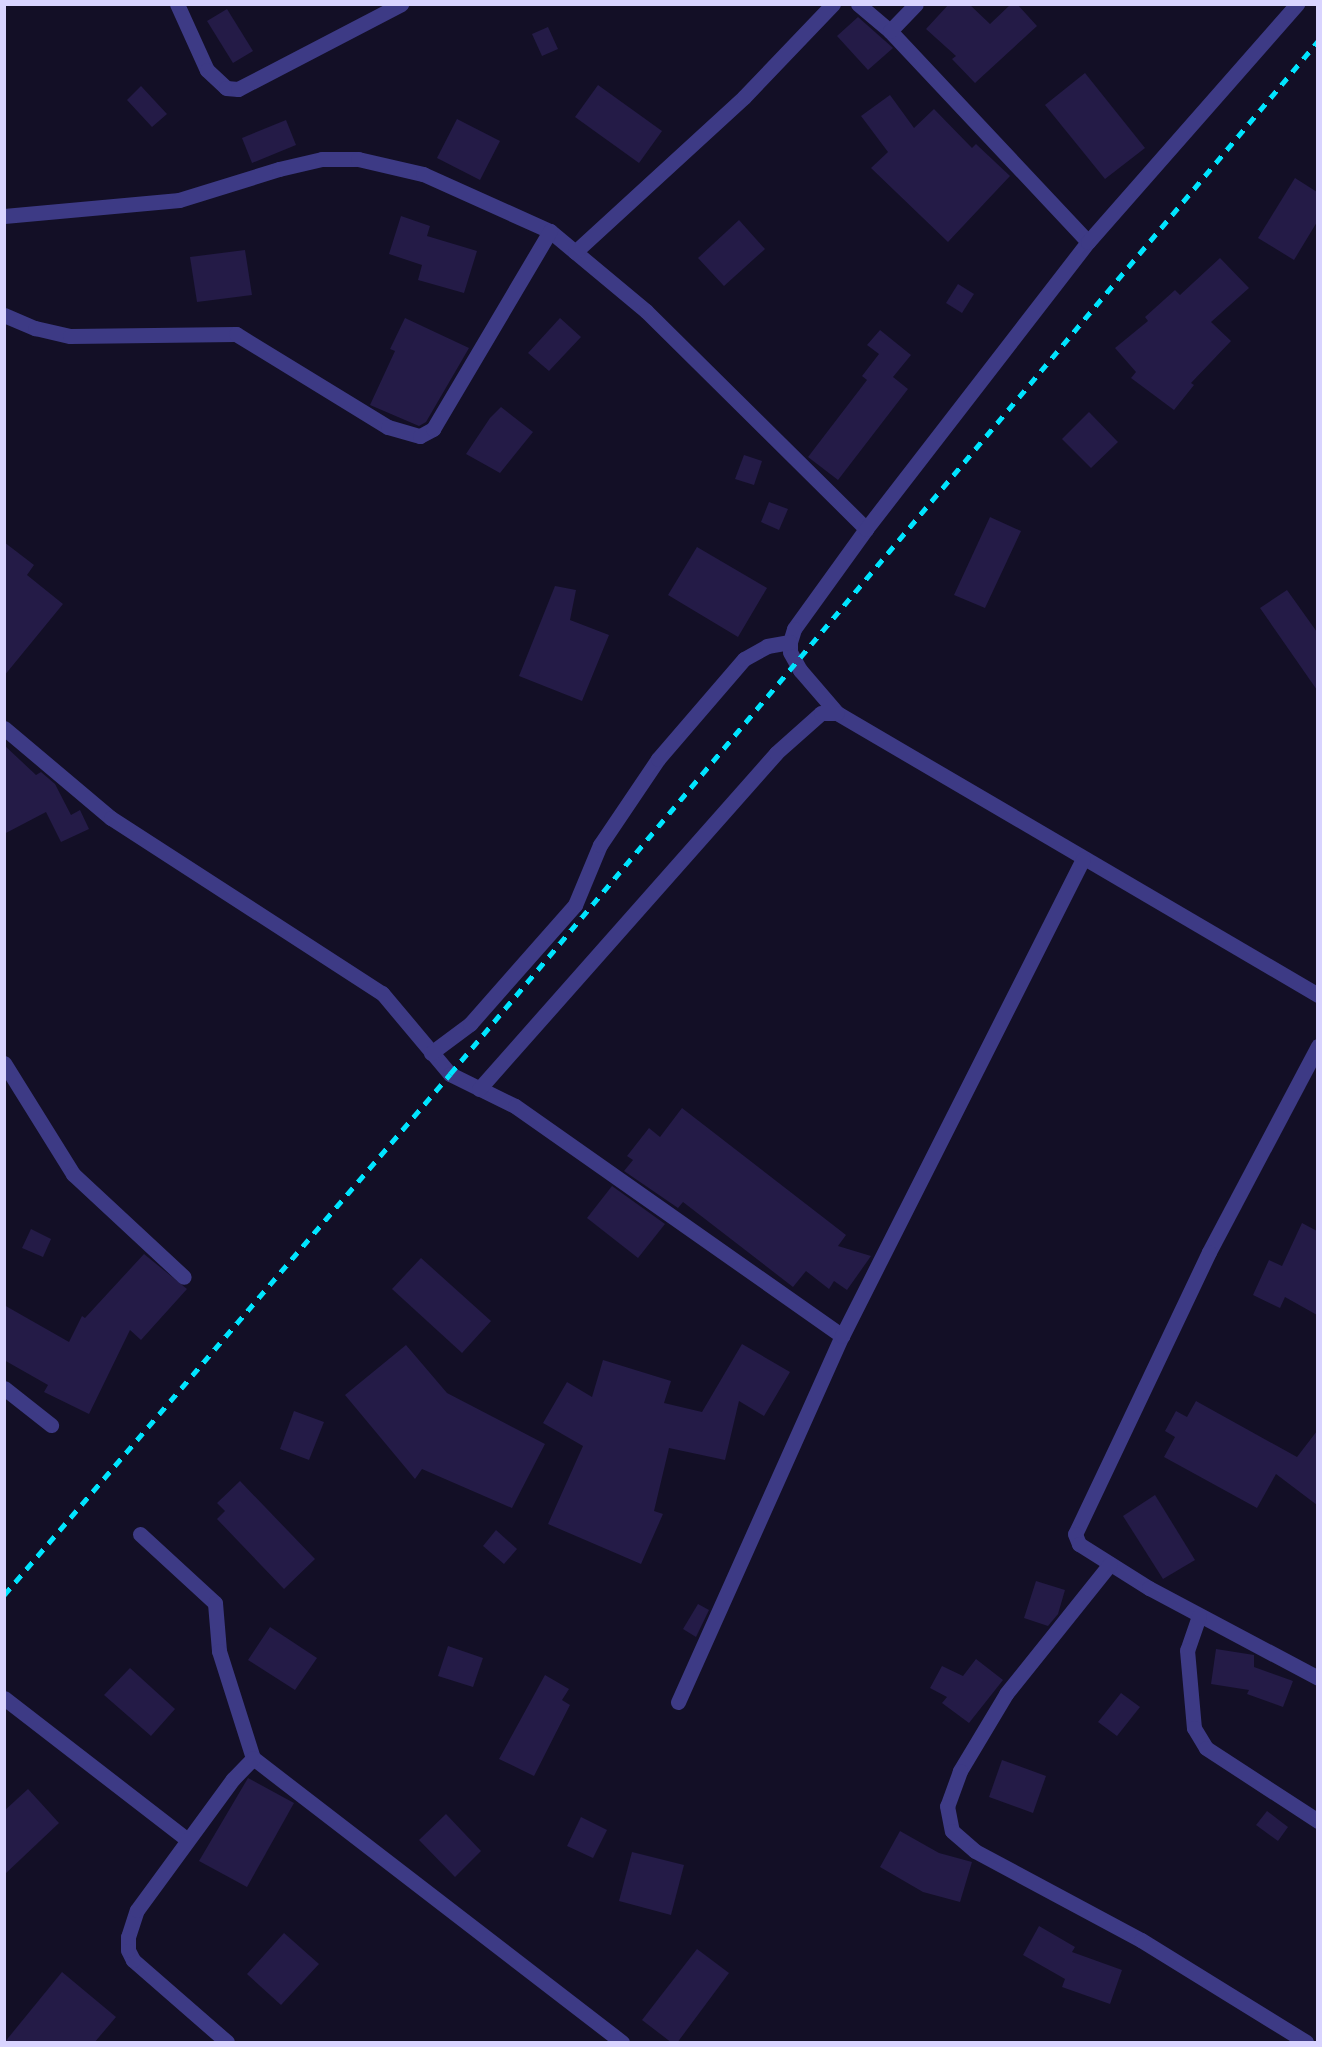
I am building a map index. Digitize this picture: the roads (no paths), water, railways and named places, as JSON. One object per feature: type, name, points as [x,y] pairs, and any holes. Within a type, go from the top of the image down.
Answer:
[{"type":"street","points":[[177,4],[207,70],[226,88],[238,89],[401,4]]},
{"type":"street","points":[[575,252],[744,97],[833,4]]},
{"type":"street","points":[[858,4],[890,31],[1088,242]]},
{"type":"street","points":[[890,31],[916,4]]},
{"type":"street","points":[[1297,4],[1088,242],[866,529],[794,629],[790,652],[800,670],[837,713],[1317,995]]},
{"type":"street","points":[[4,216],[179,200],[279,169],[322,159],[358,159],[423,174],[550,231],[646,311],[866,529]]},
{"type":"street","points":[[4,315],[35,328],[70,336],[236,334],[388,427],[420,436],[433,429],[550,231]]},
{"type":"street","points":[[431,1053],[470,1024],[575,905],[600,845],[658,759],[744,659],[767,646],[790,642]]},
{"type":"street","points":[[479,1089],[776,753],[820,713],[837,713]]},
{"type":"street","points":[[4,728],[111,818],[382,993],[450,1074],[515,1106],[842,1336]]},
{"type":"street","points":[[678,1702],[842,1336],[1083,859]]},
{"type":"street","points":[[1317,1046],[1209,1252],[1079,1518],[1075,1534],[1079,1544],[1110,1564],[1199,1616],[1317,1678]]},
{"type":"street","points":[[4,1064],[74,1174],[184,1277]]},
{"type":"street","points":[[4,1388],[51,1425]]},
{"type":"street","points":[[140,1534],[215,1603],[219,1651],[253,1758],[622,2043]]},
{"type":"street","points":[[1110,1564],[1006,1694],[960,1771],[947,1806],[952,1831],[975,1851],[1141,1941],[1306,2043]]},
{"type":"street","points":[[1199,1616],[1187,1650],[1194,1728],[1206,1748],[1317,1821]]},
{"type":"street","points":[[4,1698],[188,1840]]},
{"type":"street","points":[[227,2043],[134,1960],[128,1950],[130,1924],[137,1910],[188,1840],[253,1758]]},
{"type":"railway","points":[[4,1595],[450,1074],[1318,41]]}]
